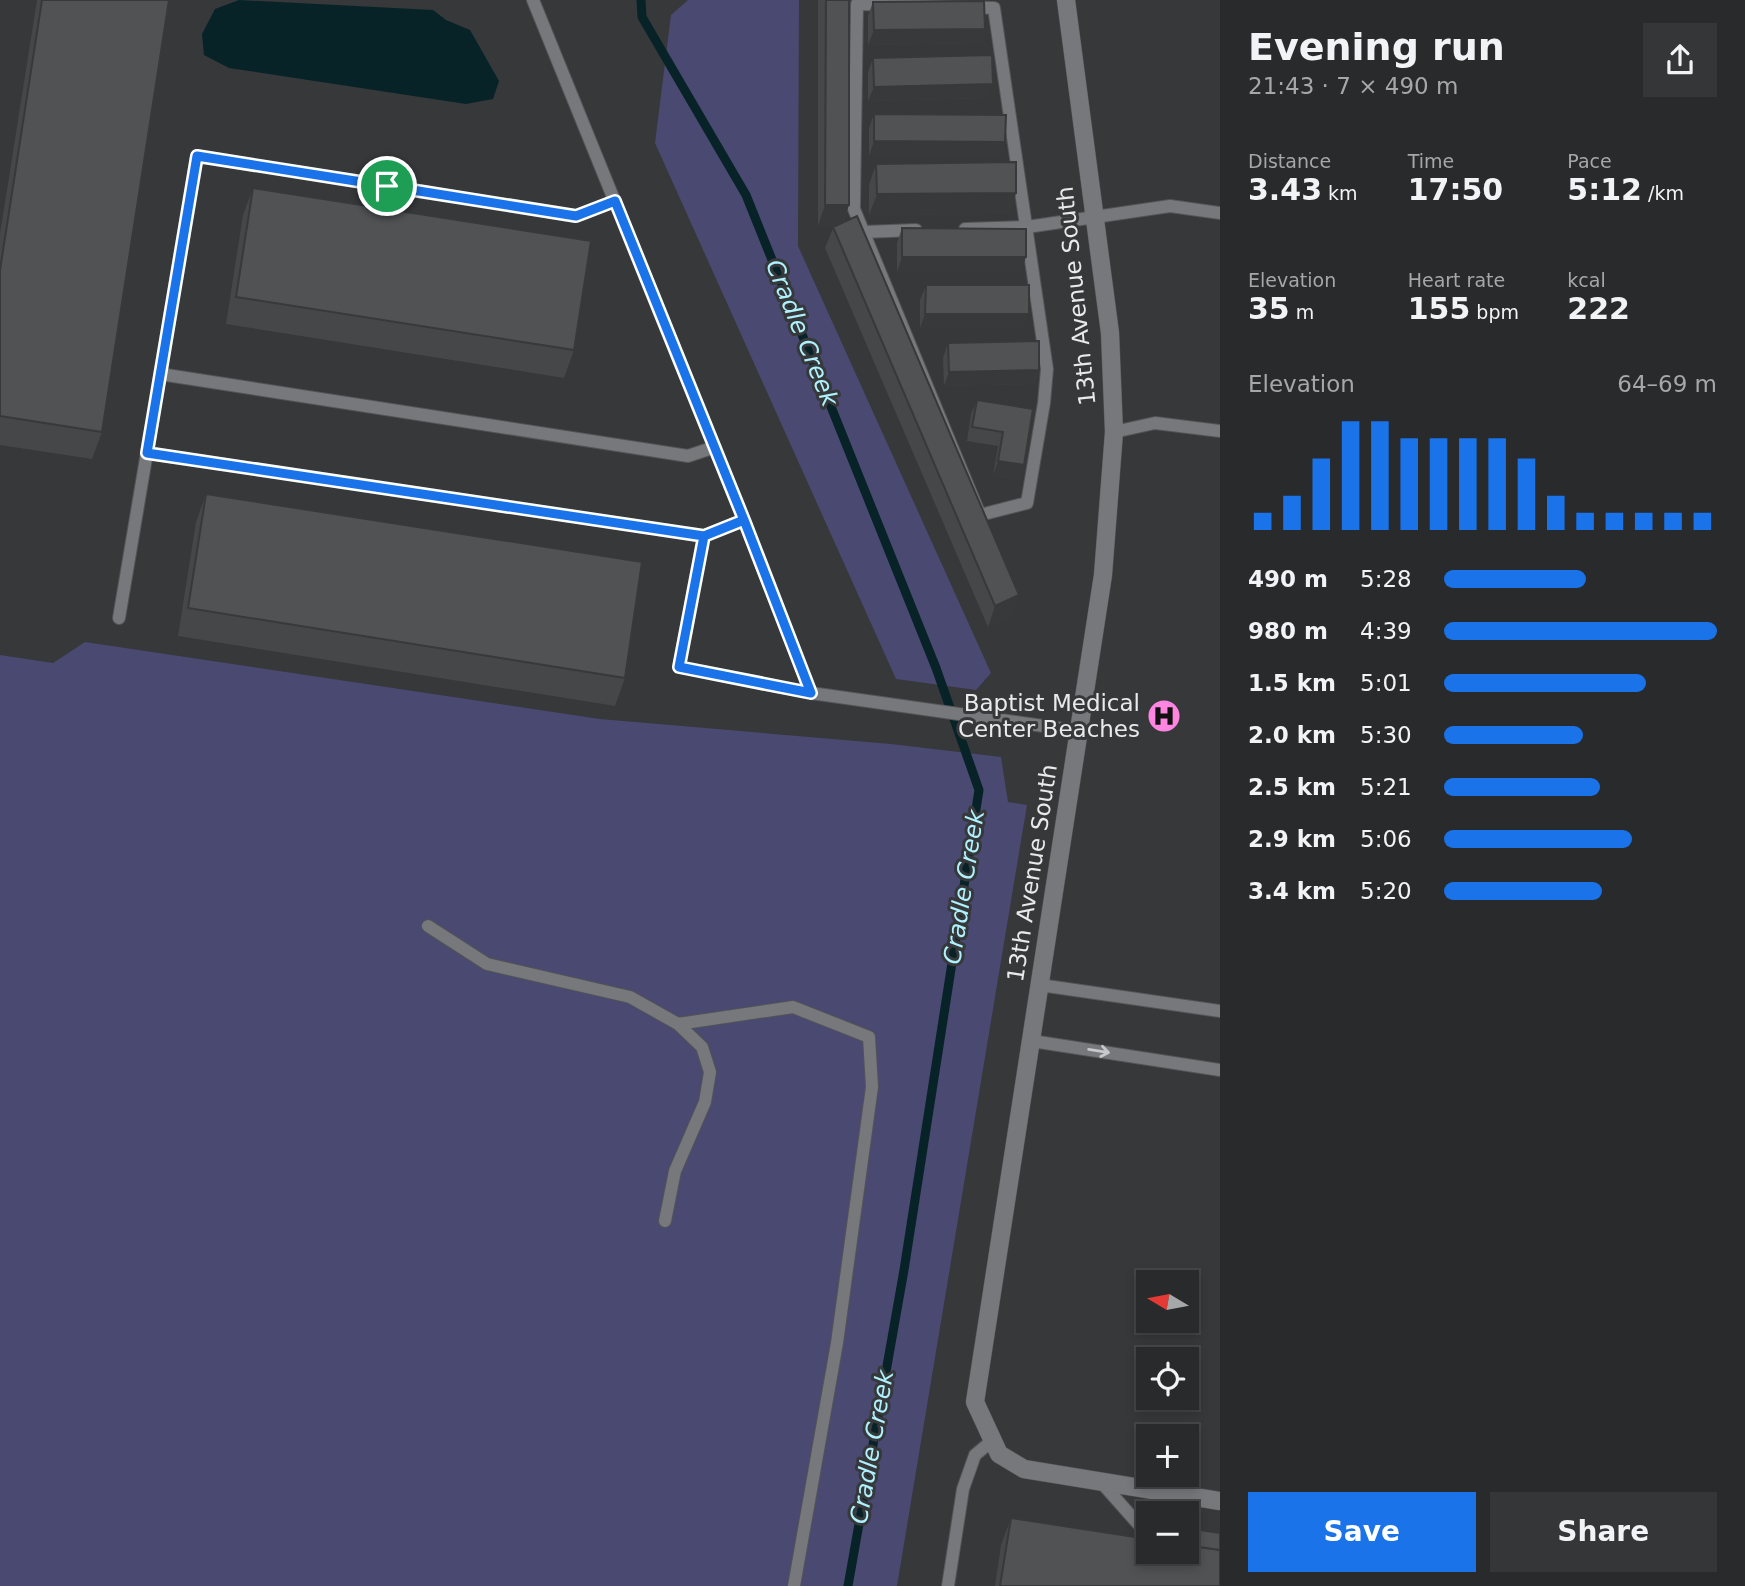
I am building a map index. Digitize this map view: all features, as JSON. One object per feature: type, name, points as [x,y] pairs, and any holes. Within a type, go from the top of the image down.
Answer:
[{"type":"street","name":"13th Avenue South","points":[[996,1447],[975,1402],[1103,575],[1114,432],[1110,333],[1066,0]]},
{"type":"street","points":[[996,1447],[1024,1469],[1220,1501]]},
{"type":"lane","points":[[533,0],[715,447],[811,693]]},
{"type":"lane","points":[[857,4],[994,8],[1047,369],[1027,503],[980,515],[863,232],[854,209],[857,4]]},
{"type":"lane","points":[[119,618],[197,156],[576,216],[615,201]]},
{"type":"lane","points":[[957,229],[1027,227],[1170,206],[1220,212]]},
{"type":"lane","points":[[863,232],[930,230]]},
{"type":"lane","points":[[160,374],[688,456],[715,447]]},
{"type":"lane","points":[[1114,432],[1155,423],[1220,431]]},
{"type":"lane","points":[[147,453],[704,536],[744,520]]},
{"type":"lane","points":[[704,536],[679,667],[811,693],[1079,731]]},
{"type":"lane","points":[[428,926],[487,964],[630,997],[678,1024],[702,1047],[710,1072],[705,1102],[675,1171],[665,1221]]},
{"type":"lane","points":[[1040,985],[1220,1011]]},
{"type":"lane","points":[[678,1024],[793,1007],[869,1037],[872,1087],[837,1343],[794,1586]]},
{"type":"lane","points":[[1032,1041],[1220,1070]]},
{"type":"lane","points":[[948,1586],[962,1489],[975,1455],[996,1447]]},
{"type":"lane","points":[[1101,1482],[1136,1521]]},
{"type":"shaded area","points":[[239,0],[433,10],[446,20],[470,30],[499,81],[493,99],[466,104],[229,68],[204,55],[202,34],[215,9]]},
{"type":"shaded area","points":[[688,0],[799,0],[798,246],[991,673],[976,690],[896,679],[655,143],[671,15]]},
{"type":"shaded area","points":[[85,642],[600,719],[891,744],[1001,757],[1008,802],[1027,805],[897,1586],[0,1586],[0,655],[53,663]]},
{"type":"building","points":[[42,0],[169,0],[102,432],[0,416],[0,270]]},
{"type":"building","points":[[826,0],[849,0],[849,205],[825,205]]},
{"type":"building","points":[[984,1],[985,29],[874,30],[873,2]]},
{"type":"building","points":[[992,55],[993,84],[874,87],[873,58]]},
{"type":"building","points":[[874,114],[1006,115],[1005,142],[874,141]]},
{"type":"building","points":[[1016,162],[1016,193],[877,194],[876,164]]},
{"type":"building","points":[[253,188],[591,241],[574,350],[236,297]]},
{"type":"building","points":[[857,216],[1019,595],[995,606],[833,227]]},
{"type":"building","points":[[902,228],[1026,229],[1026,257],[902,257]]},
{"type":"building","points":[[926,285],[1029,285],[1029,314],[925,314]]},
{"type":"building","points":[[1039,341],[1039,370],[949,372],[948,343]]},
{"type":"building","points":[[977,400],[1033,409],[1024,465],[998,461],[1003,432],[972,427]]},
{"type":"building","points":[[206,494],[642,562],[625,678],[188,608]]},
{"type":"building","points":[[1011,1518],[1136,1537],[1136,1564],[1199,1564],[1199,1547],[1220,1550],[1220,1586],[1000,1586]]},
{"type":"building","points":[[1199,1530],[1220,1533],[1220,1550],[1199,1547]]},
{"type":"waterway","name":"Cradle Creek","points":[[641,0],[642,17],[746,195],[936,668],[979,790],[904,1270],[848,1586]]},
{"type":"place","name":"Baptist Medical Center Beaches","points":[[1164,716]]},
{"type":"route","points":[[387,186],[197,156],[147,453],[704,536],[744,520],[811,693],[679,667],[704,536],[744,520],[615,201],[576,216],[387,186]]}]
